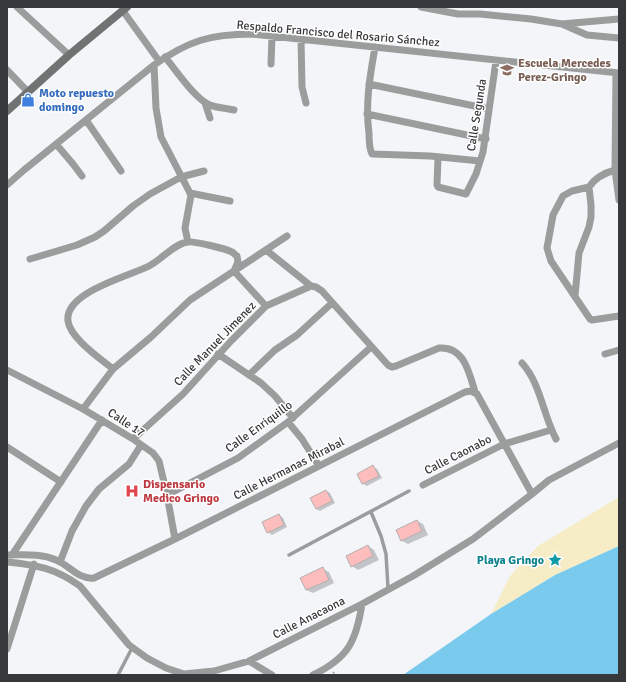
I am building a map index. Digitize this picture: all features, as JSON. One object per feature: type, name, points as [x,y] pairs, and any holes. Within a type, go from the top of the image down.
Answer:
[{"type":"main road","points":[[7,111],[69,55],[125,9]]},
{"type":"street","points":[[17,7],[69,55]]},
{"type":"street","points":[[421,7],[458,14],[480,14],[531,19],[562,24],[619,19]]},
{"type":"street","points":[[125,9],[159,61],[205,103],[234,110]]},
{"type":"street","points":[[562,24],[587,35],[619,38]]},
{"type":"street","name":"Respaldo Francisco del Rosario Sánchez","points":[[7,185],[159,61],[195,42],[210,37],[228,34],[252,34],[301,38],[496,61],[617,73]]},
{"type":"street","points":[[271,64],[272,36]]},
{"type":"street","points":[[301,38],[302,87],[306,102]]},
{"type":"street","points":[[375,47],[366,114],[372,153],[374,155],[438,157],[480,161]]},
{"type":"street","points":[[159,61],[156,108],[158,128],[164,146],[190,193],[191,197],[185,229],[188,242]]},
{"type":"street","name":"Calle Segunda","points":[[438,157],[436,185],[438,187],[466,194],[480,161],[486,139],[496,61]]},
{"type":"street","points":[[7,70],[28,92]]},
{"type":"street","points":[[617,73],[615,170],[619,200]]},
{"type":"street","points":[[369,84],[489,109]]},
{"type":"street","points":[[205,103],[210,118]]},
{"type":"street","points":[[366,114],[486,139]]},
{"type":"street","points":[[86,120],[121,171]]},
{"type":"street","points":[[56,144],[74,164],[82,176]]},
{"type":"street","points":[[30,259],[77,245],[95,237],[150,194],[181,177],[204,170]]},
{"type":"street","points":[[575,296],[580,253],[591,218],[589,187],[592,182],[605,172],[615,170]]},
{"type":"street","points":[[589,187],[572,191],[563,196],[553,215],[548,243],[551,261],[591,320],[619,316]]},
{"type":"street","points":[[190,193],[230,201]]},
{"type":"street","points":[[83,409],[113,369],[151,337],[190,300],[287,236]]},
{"type":"street","points":[[113,369],[75,336],[70,327],[68,320],[69,314],[76,301],[111,281],[150,266],[181,244],[188,242],[232,252],[237,256],[238,262],[234,271]]},
{"type":"street","points":[[266,250],[294,274],[322,292],[388,365],[392,367],[438,348],[446,348],[455,351],[464,360],[473,392],[477,394],[532,494]]},
{"type":"street","points":[[234,271],[266,306]]},
{"type":"street","name":"Calle Manuel Jimenez","points":[[133,439],[183,394],[218,354],[266,306],[311,286]]},
{"type":"street","points":[[250,375],[274,350],[296,335],[332,303]]},
{"type":"street","name":"Calle Enriquillo","points":[[167,495],[238,458],[291,420],[371,347]]},
{"type":"street","points":[[605,354],[619,350]]},
{"type":"street","points":[[218,354],[250,375],[274,396],[291,420],[318,466]]},
{"type":"street","points":[[522,363],[528,369],[536,386],[551,430],[556,439]]},
{"type":"street","name":"Calle 17","points":[[7,370],[83,409],[133,439],[153,453],[159,461],[175,539]]},
{"type":"street","name":"Calle Hermanas Mirabal","points":[[10,555],[43,555],[60,562],[82,577],[88,579],[94,578],[175,539],[458,396],[473,392]]},
{"type":"street","points":[[10,555],[102,420]]},
{"type":"street","name":"Calle Caonabo","points":[[423,485],[504,444],[551,430]]},
{"type":"street","name":"Calle Anacaona","points":[[7,562],[34,564],[58,572],[80,586],[121,637],[132,648],[147,658],[166,668],[184,674],[214,672],[249,661],[362,604],[388,588],[413,576],[473,539],[548,480],[619,443]]},
{"type":"street","points":[[60,562],[72,531],[86,506],[100,489],[129,464],[141,445]]},
{"type":"street","points":[[7,447],[61,482]]},
{"type":"street","points":[[7,649],[34,564]]},
{"type":"street","points":[[313,675],[329,667],[340,659],[349,648],[360,617],[362,604]]},
{"type":"street","points":[[249,661],[272,675]]},
{"type":"lane","points":[[289,555],[409,491]]},
{"type":"lane","points":[[371,512],[381,536],[386,554],[388,588]]},
{"type":"lane","points":[[118,675],[132,648]]},
{"type":"sand","name":"Playa Gringo","points":[[619,497],[619,546],[555,575],[491,614],[510,576],[538,546]]},
{"type":"water","points":[[619,546],[619,675],[403,675],[491,614],[555,575]]},
{"type":"building","points":[[373,465],[379,476],[362,484],[357,474]]},
{"type":"building","points":[[326,490],[332,501],[316,509],[310,498]]},
{"type":"building","points":[[279,514],[284,525],[267,533],[262,522]]},
{"type":"building","points":[[417,520],[422,531],[401,541],[396,530]]},
{"type":"building","points":[[368,545],[373,556],[351,567],[346,556]]},
{"type":"building","points":[[323,567],[329,580],[306,590],[300,578]]},
{"type":"place","name":"Escuela Mercedes Perez-Gringo","points":[[507,70]]},
{"type":"place","name":"Moto repuesto domingo","points":[[28,100]]},
{"type":"place","name":"Dispensario Medico Gringo","points":[[132,491]]},
{"type":"place","name":"Playa Gringo","points":[[555,560]]}]
